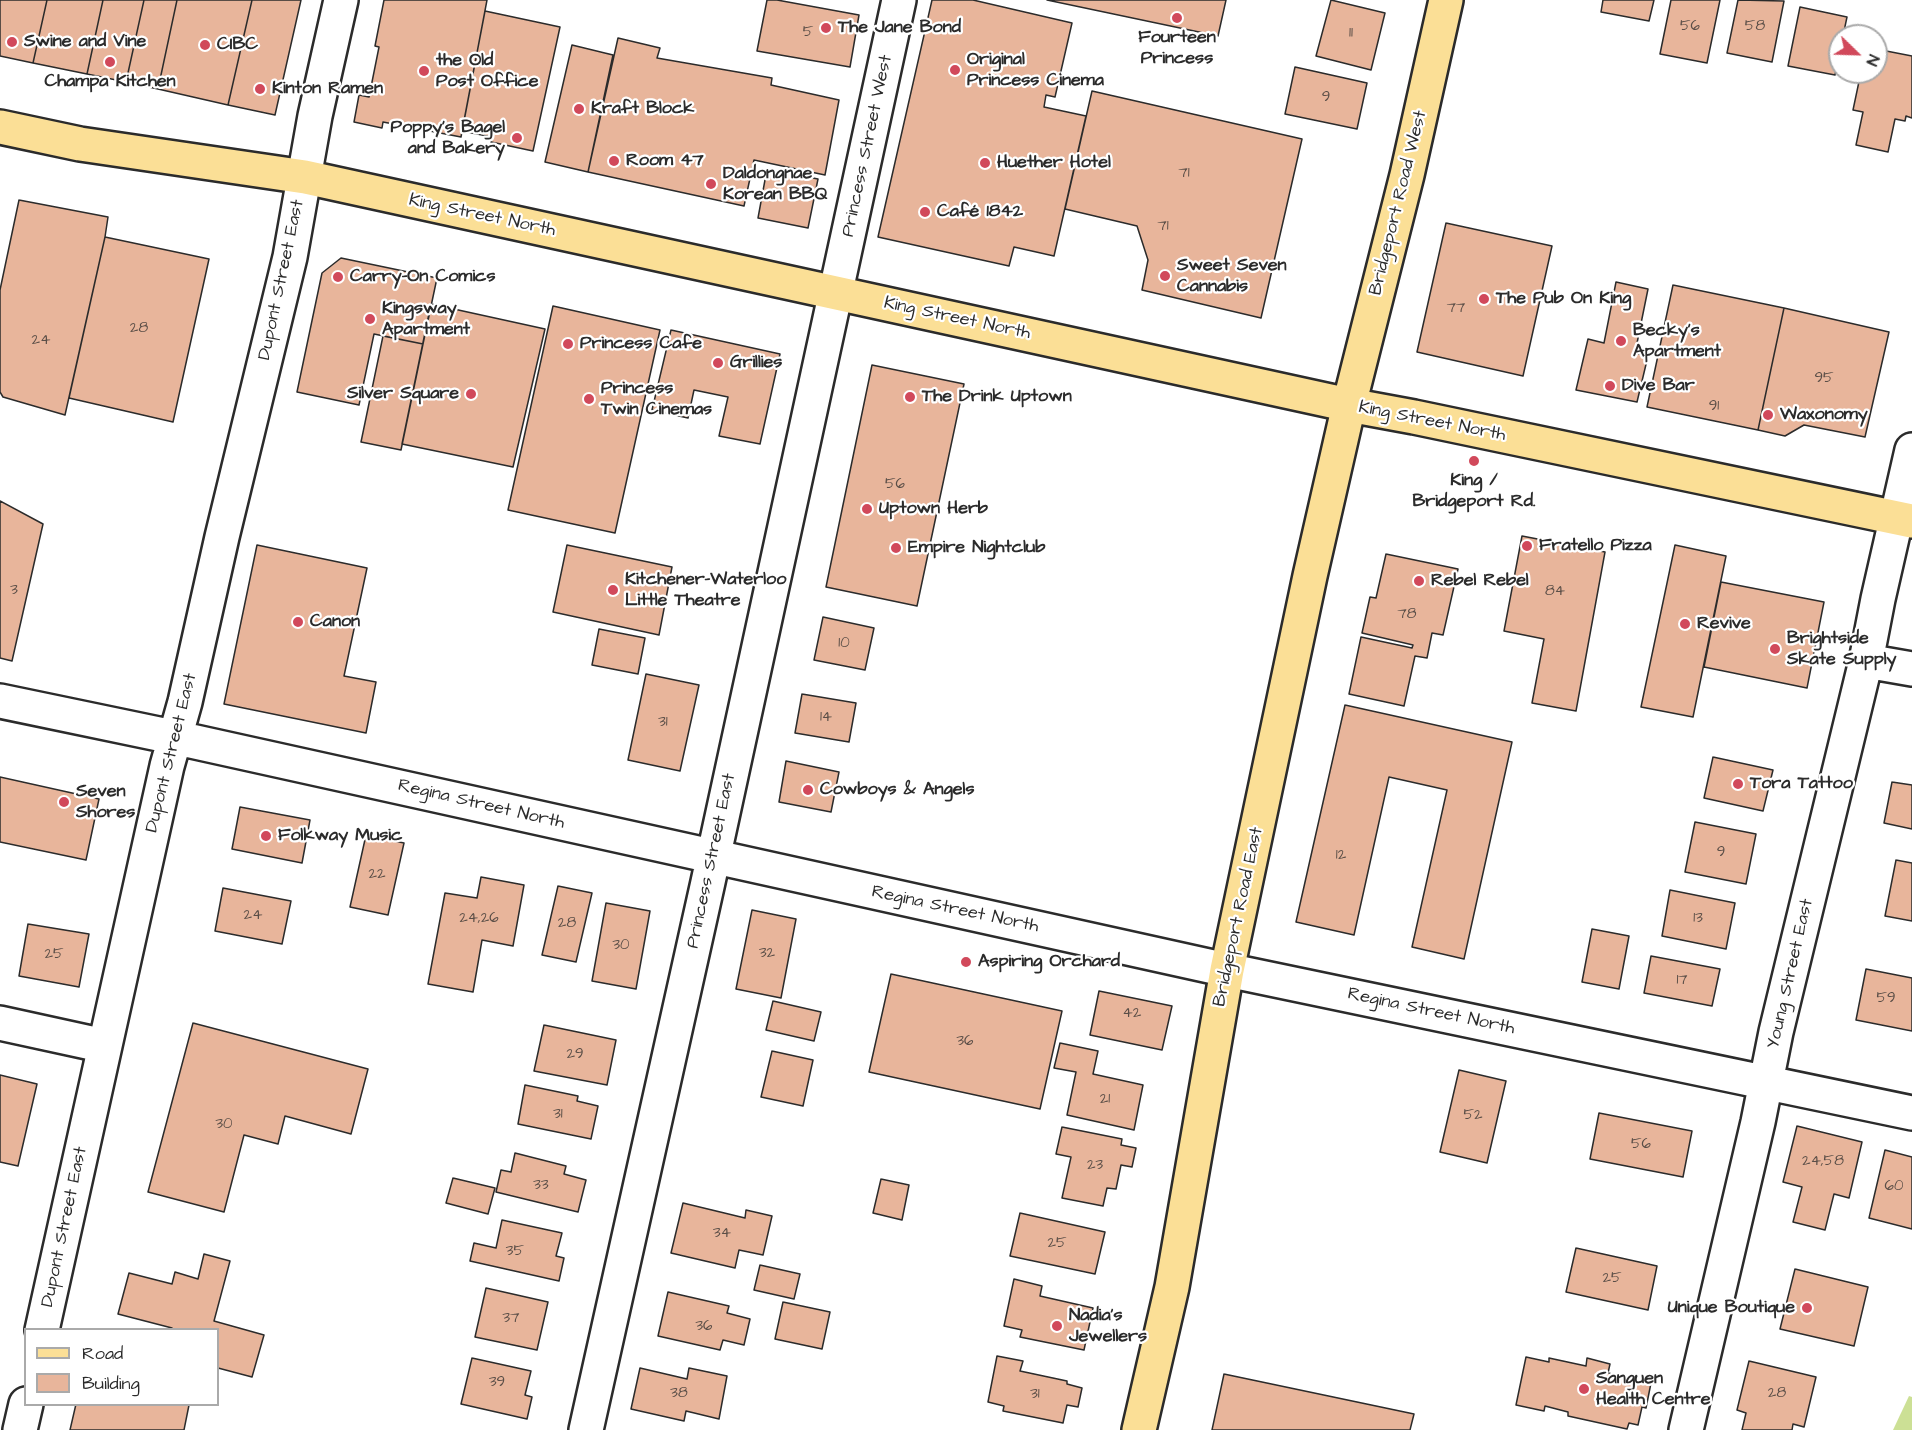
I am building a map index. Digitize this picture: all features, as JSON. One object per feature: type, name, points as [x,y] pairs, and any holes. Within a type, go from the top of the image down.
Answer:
[{"type":"main road","name":"Bridgeport Road West","points":[[1349,405],[1386,261],[1446,0]]},
{"type":"main road","name":"King Street North","points":[[0,127],[80,144],[304,177],[1349,405],[1905,520]]},
{"type":"main road","name":"Bridgeport Road East","points":[[1139,1430],[1172,1287],[1227,970],[1310,576],[1349,405]]},
{"type":"street","name":"Dupont Street East","points":[[42,1328],[173,737],[185,702],[222,537],[290,257],[315,116],[341,0]]},
{"type":"street","name":"Princess Street West","points":[[837,293],[899,0]]},
{"type":"street","name":"Princess Street East","points":[[586,1430],[837,293]]},
{"type":"street","name":"Young Street East","points":[[1686,1430],[1779,1020],[1866,661],[1878,599],[1905,520],[1912,450]]},
{"type":"street","points":[[1866,661],[1912,669]]},
{"type":"street","name":"Regina Street North","points":[[0,701],[173,737],[1227,970],[1912,1113]]},
{"type":"street","points":[[0,1023],[105,1046]]},
{"type":"street","points":[[20,1430],[26,1406]]},
{"type":"green space","points":[[1909,1396],[1912,1397],[1912,1430],[1893,1430]]},
{"type":"building","points":[[0,0],[47,0],[33,63],[0,56]]},
{"type":"building","points":[[47,0],[103,0],[87,74],[33,63]]},
{"type":"building","points":[[103,0],[144,0],[126,82],[87,74]]},
{"type":"building","points":[[144,0],[177,0],[158,89],[126,82]]},
{"type":"building","name":"CIBC","points":[[177,0],[252,0],[228,105],[158,89]]},
{"type":"building","points":[[252,0],[301,0],[275,115],[228,105]]},
{"type":"building","name":"the Old Post Office","points":[[384,0],[487,0],[461,137],[383,122],[382,128],[354,122],[359,95],[369,97],[379,47],[375,46]]},
{"type":"building","points":[[767,0],[859,15],[850,67],[757,51]]},
{"type":"building","name":"Huether Hotel","points":[[932,0],[973,0],[1072,23],[1055,97],[1046,95],[1044,107],[1086,116],[1054,256],[1014,247],[1009,266],[878,237]]},
{"type":"building","name":"Fourteen Princess","points":[[1047,0],[1226,0],[1218,36]]},
{"type":"building","points":[[1331,0],[1385,13],[1371,70],[1316,56]]},
{"type":"building","points":[[1603,0],[1654,0],[1649,21],[1601,12]]},
{"type":"building","points":[[1671,0],[1720,0],[1707,63],[1660,54]]},
{"type":"building","points":[[1738,0],[1784,1],[1772,62],[1727,53]]},
{"type":"building","points":[[1800,7],[1847,17],[1846,24],[1828,24],[1828,74],[1788,66]]},
{"type":"building","points":[[485,11],[560,27],[533,151],[491,142],[492,137],[462,131]]},
{"type":"building","points":[[618,38],[660,48],[657,58],[772,78],[771,85],[839,100],[825,175],[754,160],[744,206],[588,172]]},
{"type":"building","name":"Kraft Block","points":[[572,45],[613,55],[588,172],[545,162]]},
{"type":"building","points":[[1888,51],[1912,56],[1912,118],[1906,116],[1905,121],[1895,119],[1888,152],[1856,145],[1863,112],[1853,110],[1858,84],[1888,84]]},
{"type":"building","points":[[1295,67],[1367,83],[1357,129],[1285,114]]},
{"type":"building","points":[[1092,91],[1302,139],[1261,318],[1142,290],[1148,260],[1137,226],[1065,209]]},
{"type":"building","points":[[767,169],[818,179],[808,228],[758,218]]},
{"type":"building","points":[[19,200],[108,217],[65,415],[3,397],[0,392],[0,290]]},
{"type":"building","name":"The Pub On King","points":[[1446,223],[1552,246],[1523,376],[1417,352]]},
{"type":"building","points":[[105,237],[209,259],[173,422],[69,398]]},
{"type":"building","name":"Kingsway Apartment","points":[[341,258],[437,278],[423,344],[374,334],[359,405],[297,392],[322,273]]},
{"type":"building","name":"Becky's Apartment","points":[[1616,282],[1648,289],[1635,353],[1648,356],[1637,402],[1576,390],[1588,339],[1604,343]]},
{"type":"building","points":[[1673,285],[1784,308],[1758,430],[1647,407]]},
{"type":"building","name":"Silver Square","points":[[431,304],[545,329],[513,467],[402,444]]},
{"type":"building","name":"Princess Twin Cinemas","points":[[553,306],[660,330],[615,533],[508,510]]},
{"type":"building","points":[[1784,308],[1889,332],[1865,437],[1804,425],[1785,436],[1758,430]]},
{"type":"building","points":[[671,330],[780,354],[760,444],[719,436],[728,397],[694,390],[688,418],[652,410]]},
{"type":"building","points":[[383,336],[423,344],[401,450],[361,442]]},
{"type":"building","points":[[872,365],[964,384],[917,606],[826,587]]},
{"type":"building","points":[[0,501],[43,524],[12,661],[0,658]]},
{"type":"building","points":[[1522,536],[1605,552],[1576,711],[1532,703],[1544,639],[1504,631]]},
{"type":"building","name":"Canon","points":[[257,545],[367,568],[344,676],[376,682],[366,733],[224,704]]},
{"type":"building","name":"Kitchener-Waterloo Little Theatre","points":[[567,545],[672,567],[659,635],[553,612]]},
{"type":"building","name":"Revive","points":[[1675,545],[1726,556],[1693,717],[1641,707]]},
{"type":"building","points":[[1386,554],[1458,569],[1443,635],[1432,633],[1427,658],[1415,656],[1404,706],[1349,694],[1361,637],[1412,648],[1413,645],[1362,633],[1370,597],[1376,598]]},
{"type":"building","points":[[1721,582],[1824,602],[1807,688],[1704,667]]},
{"type":"building","points":[[823,617],[874,628],[865,670],[814,660]]},
{"type":"building","points":[[599,629],[645,638],[638,674],[592,665]]},
{"type":"building","points":[[646,674],[699,685],[680,771],[628,760]]},
{"type":"building","points":[[802,694],[856,703],[849,742],[795,733]]},
{"type":"building","points":[[1345,705],[1512,742],[1464,959],[1412,947],[1447,790],[1389,777],[1354,935],[1296,922]]},
{"type":"building","name":"Tora Tattoo","points":[[1713,757],[1773,770],[1763,811],[1704,798]]},
{"type":"building","points":[[786,761],[839,772],[831,812],[779,802]]},
{"type":"building","points":[[0,777],[99,799],[86,860],[0,842]]},
{"type":"building","points":[[1892,782],[1912,785],[1912,829],[1884,823]]},
{"type":"building","points":[[240,807],[310,820],[302,863],[232,849]]},
{"type":"building","points":[[1695,822],[1756,834],[1746,884],[1685,872]]},
{"type":"building","points":[[366,835],[404,843],[388,915],[350,907]]},
{"type":"building","points":[[1896,860],[1912,863],[1912,921],[1885,916]]},
{"type":"building","points":[[481,877],[524,885],[513,946],[482,940],[473,992],[428,984],[445,893],[477,898]]},
{"type":"building","points":[[558,886],[592,893],[576,962],[542,955]]},
{"type":"building","points":[[223,888],[291,901],[282,944],[215,931]]},
{"type":"building","points":[[1670,890],[1735,903],[1726,949],[1662,936]]},
{"type":"building","points":[[606,903],[650,911],[636,989],[592,981]]},
{"type":"building","points":[[752,910],[796,919],[781,998],[736,989]]},
{"type":"building","points":[[28,924],[89,934],[79,987],[19,976]]},
{"type":"building","points":[[1592,929],[1629,936],[1619,989],[1582,982]]},
{"type":"building","points":[[1651,956],[1720,969],[1712,1006],[1644,993]]},
{"type":"building","points":[[1866,969],[1912,978],[1912,1031],[1856,1020]]},
{"type":"building","points":[[891,974],[1062,1011],[1040,1109],[869,1072]]},
{"type":"building","points":[[1099,991],[1172,1006],[1162,1050],[1090,1035]]},
{"type":"building","points":[[773,1001],[821,1012],[814,1041],[766,1030]]},
{"type":"building","points":[[193,1023],[368,1069],[351,1134],[285,1116],[278,1144],[244,1135],[224,1212],[148,1192]]},
{"type":"building","points":[[544,1025],[616,1040],[607,1085],[534,1071]]},
{"type":"building","points":[[1060,1043],[1098,1051],[1093,1074],[1143,1085],[1134,1130],[1067,1115],[1076,1072],[1054,1068]]},
{"type":"building","points":[[772,1051],[813,1060],[803,1106],[761,1097]]},
{"type":"building","points":[[1459,1070],[1506,1081],[1487,1163],[1440,1152]]},
{"type":"building","points":[[0,1075],[37,1084],[18,1166],[0,1162]]},
{"type":"building","points":[[525,1085],[578,1096],[577,1101],[598,1106],[591,1139],[518,1124]]},
{"type":"building","points":[[1599,1113],[1692,1131],[1683,1177],[1590,1159]]},
{"type":"building","points":[[1797,1126],[1862,1142],[1849,1198],[1834,1194],[1825,1230],[1793,1222],[1802,1187],[1783,1182]]},
{"type":"building","points":[[1062,1127],[1122,1139],[1121,1145],[1136,1148],[1132,1167],[1121,1165],[1116,1189],[1107,1188],[1103,1206],[1062,1198],[1071,1157],[1056,1154]]},
{"type":"building","points":[[1885,1150],[1912,1157],[1912,1229],[1869,1218]]},
{"type":"building","points":[[515,1153],[566,1166],[564,1174],[586,1180],[578,1212],[496,1192],[501,1170],[511,1172]]},
{"type":"building","points":[[453,1178],[495,1188],[488,1214],[446,1203]]},
{"type":"building","points":[[881,1179],[909,1185],[902,1220],[873,1213]]},
{"type":"building","points":[[683,1203],[745,1218],[746,1210],[772,1216],[763,1255],[739,1250],[735,1268],[671,1253]]},
{"type":"building","points":[[1020,1213],[1105,1232],[1095,1274],[1010,1256]]},
{"type":"building","points":[[502,1220],[562,1233],[556,1256],[564,1258],[559,1281],[470,1261],[474,1243],[496,1248]]},
{"type":"building","points":[[1576,1248],[1657,1266],[1648,1310],[1566,1292]]},
{"type":"building","points":[[204,1254],[230,1261],[214,1321],[264,1335],[252,1377],[219,1368],[219,1328],[172,1328],[118,1314],[129,1273],[172,1284],[175,1272],[198,1279]]},
{"type":"building","points":[[760,1265],[800,1274],[794,1299],[754,1290]]},
{"type":"building","points":[[1795,1269],[1868,1287],[1854,1346],[1780,1329]]},
{"type":"building","points":[[1014,1279],[1042,1286],[1040,1296],[1093,1308],[1084,1350],[1020,1337],[1022,1330],[1004,1326]]},
{"type":"building","points":[[486,1288],[548,1302],[537,1350],[475,1337]]},
{"type":"building","points":[[668,1292],[729,1306],[727,1313],[750,1319],[744,1345],[723,1340],[720,1350],[658,1336]]},
{"type":"building","points":[[783,1302],[830,1312],[822,1349],[775,1339]]},
{"type":"building","points":[[997,1356],[1023,1361],[1020,1371],[1067,1381],[1067,1384],[1082,1388],[1078,1407],[1067,1405],[1063,1423],[1003,1411],[1004,1406],[988,1402]]},
{"type":"building","name":"Sanguen Health Centre","points":[[1526,1357],[1549,1362],[1549,1358],[1586,1366],[1587,1358],[1610,1364],[1608,1373],[1651,1383],[1646,1408],[1642,1407],[1638,1425],[1629,1423],[1627,1429],[1568,1416],[1568,1412],[1545,1406],[1544,1411],[1516,1405]]},
{"type":"building","points":[[472,1358],[531,1371],[525,1395],[532,1397],[527,1419],[461,1404]]},
{"type":"building","points":[[1749,1361],[1816,1377],[1804,1427],[1793,1424],[1792,1430],[1742,1430],[1746,1413],[1737,1410]]},
{"type":"building","points":[[640,1368],[687,1379],[689,1368],[727,1376],[719,1419],[686,1411],[684,1421],[631,1409]]},
{"type":"building","points":[[1224,1374],[1414,1414],[1410,1430],[1212,1430]]},
{"type":"building","points":[[76,1406],[189,1406],[184,1430],[70,1430]]},
{"type":"place","name":"Fourteen Princess","points":[[1177,18]]},
{"type":"place","name":"The Jane Bond","points":[[826,28]]},
{"type":"place","name":"Swine and Vine","points":[[12,42]]},
{"type":"place","name":"CIBC","points":[[205,45]]},
{"type":"place","name":"Champa Kitchen","points":[[110,62]]},
{"type":"place","name":"Original Princess Cinema","points":[[955,70]]},
{"type":"place","name":"the Old Post Office","points":[[424,71]]},
{"type":"place","name":"Kinton Ramen","points":[[260,89]]},
{"type":"place","name":"Kraft Block","points":[[579,109]]},
{"type":"place","name":"Poppy's Bagel and Bakery","points":[[517,138]]},
{"type":"place","name":"Room 47","points":[[614,161]]},
{"type":"place","name":"Huether Hotel","points":[[985,163]]},
{"type":"place","name":"Daldongnae Korean BBQ","points":[[711,184]]},
{"type":"place","name":"Café 1842","points":[[925,212]]},
{"type":"place","name":"Sweet Seven Cannabis","points":[[1165,276]]},
{"type":"place","name":"Carry-On Comics","points":[[338,277]]},
{"type":"place","name":"The Pub On King","points":[[1484,299]]},
{"type":"place","name":"Kingsway Apartment","points":[[370,319]]},
{"type":"place","name":"Becky's Apartment","points":[[1621,341]]},
{"type":"place","name":"Princess Cafe","points":[[568,344]]},
{"type":"place","name":"Grillies","points":[[718,363]]},
{"type":"place","name":"Dive Bar","points":[[1610,386]]},
{"type":"place","name":"Silver Square","points":[[471,394]]},
{"type":"place","name":"The Drink Uptown","points":[[910,397]]},
{"type":"place","name":"Princess Twin Cinemas","points":[[589,399]]},
{"type":"place","name":"Waxonomy","points":[[1768,415]]},
{"type":"place","name":"King / Bridgeport Rd.","points":[[1474,461]]},
{"type":"place","name":"Uptown Herb","points":[[867,509]]},
{"type":"place","name":"Fratello Pizza","points":[[1527,546]]},
{"type":"place","name":"Empire Nightclub","points":[[896,548]]},
{"type":"place","name":"Rebel Rebel","points":[[1419,581]]},
{"type":"place","name":"Kitchener-Waterloo Little Theatre","points":[[613,590]]},
{"type":"place","name":"Canon","points":[[298,622]]},
{"type":"place","name":"Revive","points":[[1685,624]]},
{"type":"place","name":"Brightside Skate Supply","points":[[1775,649]]},
{"type":"place","name":"Tora Tattoo","points":[[1738,784]]},
{"type":"place","name":"Cowboys & Angels","points":[[808,790]]},
{"type":"place","name":"Seven Shores","points":[[64,802]]},
{"type":"place","name":"Folkway Music","points":[[266,836]]},
{"type":"place","name":"Aspiring Orchard","points":[[966,962]]},
{"type":"place","name":"Unique Boutique","points":[[1807,1308]]},
{"type":"place","name":"Nadia's Jewellers","points":[[1057,1326]]},
{"type":"place","name":"Sanguen Health Centre","points":[[1584,1389]]}]
